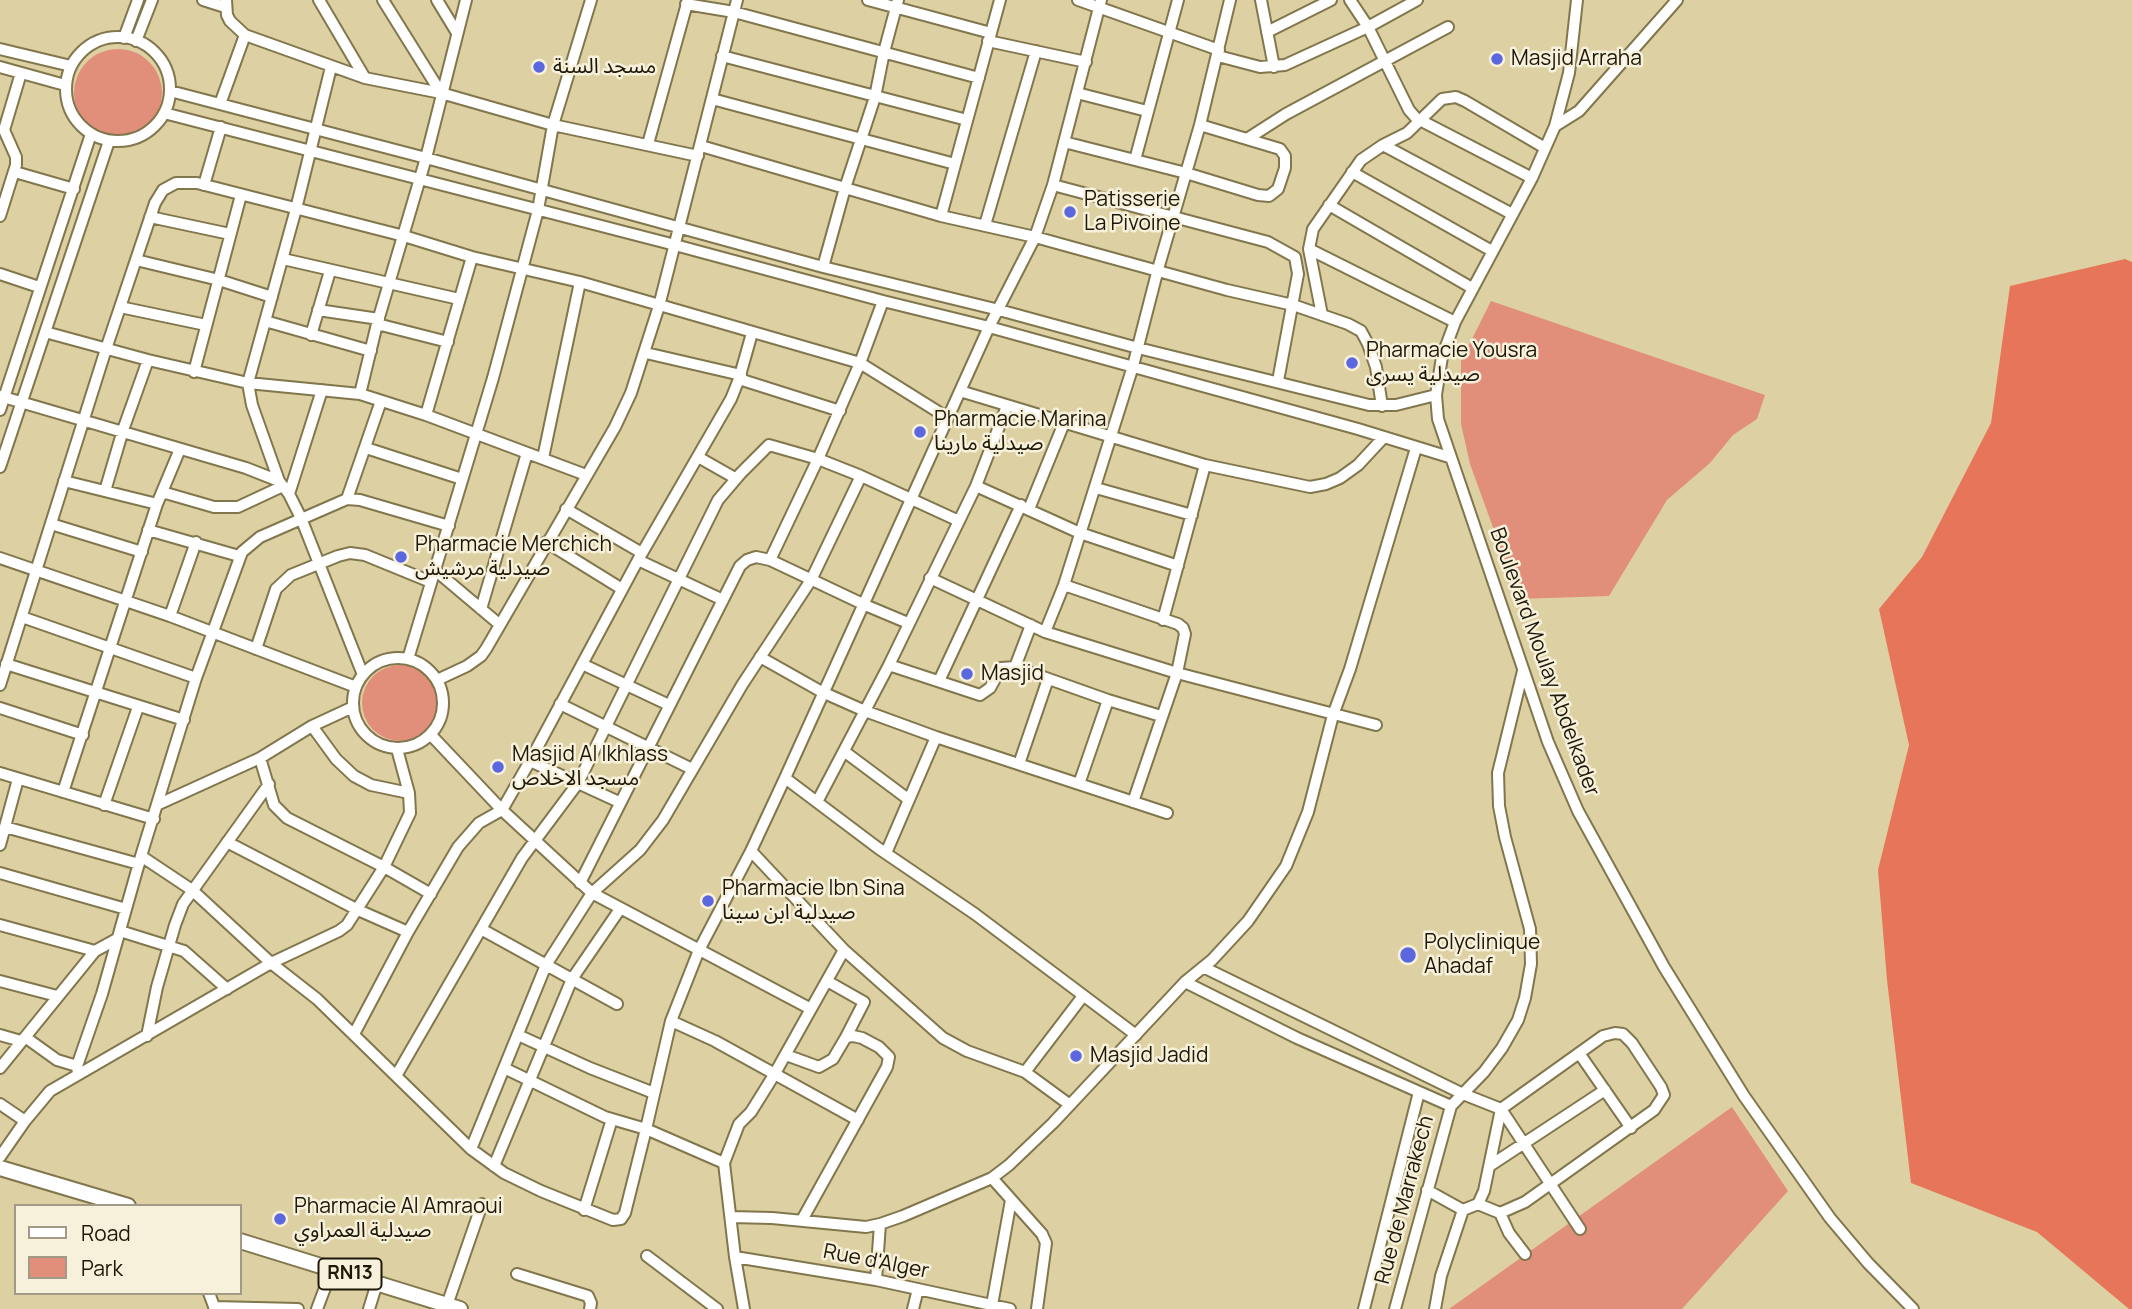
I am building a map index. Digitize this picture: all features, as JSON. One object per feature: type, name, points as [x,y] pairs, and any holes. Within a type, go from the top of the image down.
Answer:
[{"type":"main road","points":[[0,1168],[121,1204]]},
{"type":"main road","name":"RN13","points":[[242,1242],[377,1283],[430,1305],[453,1307]]},
{"type":"street","points":[[124,38],[138,0]]},
{"type":"street","points":[[136,41],[152,0]]},
{"type":"street","points":[[204,0],[226,3],[230,21],[245,36],[365,78],[441,93],[553,125],[699,151],[845,188],[941,216],[1035,237],[1227,290],[1293,305],[1361,331],[1376,367],[1382,406]]},
{"type":"street","points":[[319,0],[365,78]]},
{"type":"street","points":[[383,0],[441,93]]},
{"type":"street","points":[[437,0],[457,33]]},
{"type":"street","points":[[360,394],[418,178],[426,158],[466,0]]},
{"type":"street","points":[[408,659],[493,378],[538,210],[553,125],[591,0]]},
{"type":"street","points":[[438,680],[481,656],[619,419],[646,353],[737,0]]},
{"type":"street","points":[[869,0],[897,4],[989,37],[1086,62]]},
{"type":"street","points":[[941,216],[1000,0]]},
{"type":"street","points":[[1078,0],[1100,3],[1247,65],[1274,67],[1303,58],[1417,0]]},
{"type":"street","points":[[1135,160],[1178,0]]},
{"type":"street","points":[[1045,632],[1064,586],[1133,366],[1200,125],[1230,0]]},
{"type":"street","points":[[1262,0],[1274,67]]},
{"type":"street","points":[[1268,32],[1331,0]]},
{"type":"street","points":[[1350,0],[1387,61],[1415,117],[1532,178]]},
{"type":"street","name":"Boulevard Moulay Abdelkader","points":[[1577,0],[1569,73],[1555,126],[1532,178],[1472,288],[1441,357],[1436,395],[1438,419],[1548,742],[1578,811],[1664,967],[1744,1096],[1800,1177],[1868,1264],[1913,1309]]},
{"type":"street","points":[[1555,126],[1579,111],[1677,0]]},
{"type":"street","points":[[648,144],[687,2],[734,12],[979,78]]},
{"type":"street","points":[[5,827],[140,860],[192,890],[271,963],[317,999],[471,1149],[495,1166],[583,1210],[613,1220],[624,1217],[671,1021],[699,950],[751,851],[989,327],[1035,237],[1053,185],[1100,3]]},
{"type":"street","points":[[823,267],[875,97],[897,4]]},
{"type":"street","points":[[1247,139],[1286,114],[1448,27]]},
{"type":"street","points":[[220,104],[245,36]]},
{"type":"street","points":[[124,38],[136,41],[154,52],[162,63],[168,76],[170,91],[164,113],[157,124],[135,138],[110,141],[92,134],[77,122],[68,106],[65,85],[71,66],[85,49],[101,40],[124,38]]},
{"type":"street","points":[[0,49],[71,66]]},
{"type":"street","points":[[985,225],[1036,51]]},
{"type":"street","points":[[722,57],[967,120]]},
{"type":"street","points":[[331,67],[312,150],[248,383],[253,405],[283,487],[301,518],[363,675]]},
{"type":"street","points":[[0,68],[65,85]]},
{"type":"street","points":[[0,216],[15,172],[16,158],[2,130],[21,73]]},
{"type":"street","points":[[170,91],[680,226],[823,267],[999,310],[1138,348],[1382,406],[1436,395]]},
{"type":"street","points":[[1077,93],[1147,111]]},
{"type":"street","points":[[1322,315],[1310,249],[1313,229],[1361,160],[1407,133],[1415,117],[1442,99],[1456,97],[1545,148]]},
{"type":"street","points":[[712,99],[955,164]]},
{"type":"street","points":[[164,113],[989,327],[1449,457]]},
{"type":"street","points":[[1064,142],[1258,195],[1269,196],[1278,189],[1285,168],[1284,152],[1267,144],[1200,125]]},
{"type":"street","points":[[204,185],[220,127]]},
{"type":"street","points":[[0,410],[2,396],[92,134]]},
{"type":"street","points":[[0,467],[110,141]]},
{"type":"street","points":[[1383,145],[1512,214]]},
{"type":"street","points":[[15,172],[75,189]]},
{"type":"street","points":[[1352,172],[1492,251]]},
{"type":"street","points":[[0,685],[150,217],[158,195],[181,181],[404,236],[472,257],[580,282],[860,363],[948,418]]},
{"type":"street","points":[[1053,185],[1172,219],[1268,242],[1287,251],[1298,263],[1278,381]]},
{"type":"street","points":[[194,372],[241,195]]},
{"type":"street","points":[[1329,205],[1472,288]]},
{"type":"street","points":[[150,217],[230,234]]},
{"type":"street","points":[[1310,249],[1455,323]]},
{"type":"street","points":[[426,415],[472,257]]},
{"type":"street","points":[[283,259],[459,299]]},
{"type":"street","points":[[136,260],[272,296]]},
{"type":"street","points":[[311,335],[330,271]]},
{"type":"street","points":[[0,274],[39,287]]},
{"type":"street","points":[[543,458],[580,282]]},
{"type":"street","points":[[770,560],[840,411],[883,301]]},
{"type":"street","points":[[120,307],[206,325]]},
{"type":"street","points":[[318,310],[378,322],[448,342]]},
{"type":"street","points":[[265,321],[371,351]]},
{"type":"street","points":[[45,332],[194,372],[248,383],[360,394],[426,415],[586,475]]},
{"type":"street","points":[[354,1034],[445,867],[466,836],[480,823],[502,810],[530,761],[640,556],[732,399],[752,332]]},
{"type":"street","points":[[646,353],[740,377],[840,411]]},
{"type":"street","points":[[105,491],[122,430],[148,360]]},
{"type":"street","points":[[162,492],[214,507],[238,507],[283,487],[322,390]]},
{"type":"street","points":[[960,391],[1205,465],[1310,487],[1340,478],[1358,465],[1384,437]]},
{"type":"street","points":[[2,396],[246,468],[283,487]]},
{"type":"street","points":[[347,499],[381,401]]},
{"type":"street","points":[[817,802],[845,752],[976,486],[1007,406]]},
{"type":"street","points":[[939,681],[1064,423]]},
{"type":"street","points":[[396,1076],[522,858],[578,783],[718,500],[769,445],[860,476],[959,521]]},
{"type":"street","points":[[366,448],[462,479]]},
{"type":"street","points":[[731,1217],[802,1220],[866,1227],[880,1224],[992,1178],[1009,1165],[1070,1105],[1185,982],[1248,921],[1286,866],[1308,812],[1333,715],[1350,668],[1416,448]]},
{"type":"street","points":[[63,792],[148,530],[180,449]]},
{"type":"street","points":[[481,609],[527,453]]},
{"type":"street","points":[[698,457],[736,478]]},
{"type":"street","points":[[1163,620],[1205,465]]},
{"type":"street","points":[[471,1149],[546,965],[592,893],[649,841],[663,820],[760,657],[811,580],[860,476]]},
{"type":"street","points":[[64,481],[157,504]]},
{"type":"street","points":[[976,486],[1080,533],[1178,566]]},
{"type":"street","points":[[1096,488],[1192,515]]},
{"type":"street","points":[[77,1070],[196,678],[239,556],[252,542],[347,499],[360,500],[449,526]]},
{"type":"street","points":[[566,509],[679,579],[723,600]]},
{"type":"street","points":[[51,524],[142,552]]},
{"type":"street","points":[[148,530],[239,556]]},
{"type":"street","points":[[170,617],[196,542]]},
{"type":"street","points":[[546,542],[622,589]]},
{"type":"street","points":[[256,649],[276,589],[291,575],[318,564],[350,553],[365,555],[431,582]]},
{"type":"street","points":[[580,883],[740,566],[747,560],[756,557],[770,560],[908,623]]},
{"type":"street","points":[[0,558],[213,632],[356,687]]},
{"type":"street","points":[[435,570],[499,624]]},
{"type":"street","points":[[930,578],[1045,632],[1177,673],[1376,725]]},
{"type":"street","points":[[1064,586],[1178,624],[1185,634],[1177,673],[1133,802]]},
{"type":"street","points":[[22,617],[196,678]]},
{"type":"street","points":[[1015,667],[1031,625]]},
{"type":"street","points":[[760,657],[822,692],[865,711],[1167,813]]},
{"type":"street","points":[[391,658],[408,659],[429,669],[438,680],[444,699],[441,718],[431,735],[416,746],[397,749],[384,747],[362,732],[355,720],[352,707],[356,687],[363,675],[378,662],[391,658]]},
{"type":"street","points":[[6,664],[184,720]]},
{"type":"street","points":[[582,664],[669,705]]},
{"type":"street","points":[[888,665],[980,695],[990,688],[1001,668],[1015,667],[1161,716]]},
{"type":"street","name":"Rue de Marrakech","points":[[1395,1309],[1451,1107],[1502,1048],[1518,1020],[1531,964],[1530,929],[1505,836],[1499,806],[1498,773],[1523,671]]},
{"type":"street","points":[[1018,764],[1048,679]]},
{"type":"street","points":[[1079,784],[1108,700]]},
{"type":"street","points":[[560,704],[692,769]]},
{"type":"street","points":[[104,805],[138,707]]},
{"type":"street","points":[[159,804],[260,758],[312,726],[352,707]]},
{"type":"street","points":[[0,708],[83,735]]},
{"type":"street","points":[[312,726],[336,759],[354,776],[371,785],[409,793]]},
{"type":"street","points":[[431,735],[502,810],[592,893],[811,1009]]},
{"type":"street","points":[[886,853],[936,737]]},
{"type":"street","points":[[0,1157],[50,1091],[77,1070],[146,1037],[271,963],[347,925],[384,867],[410,813],[409,793],[397,749]]},
{"type":"street","points":[[845,752],[908,799]]},
{"type":"street","points":[[260,758],[274,805],[287,818],[431,894]]},
{"type":"street","points":[[530,761],[619,802]]},
{"type":"street","points":[[0,773],[154,819]]},
{"type":"street","points":[[785,778],[886,853],[975,914],[1136,1035]]},
{"type":"street","points":[[0,845],[18,779]]},
{"type":"street","points":[[146,1037],[169,945],[183,904],[269,784]]},
{"type":"street","points":[[227,842],[358,910],[408,932]]},
{"type":"street","points":[[751,851],[844,950],[943,1038],[967,1051],[1026,1072],[1070,1105]]},
{"type":"street","points":[[0,873],[127,909]]},
{"type":"street","points":[[495,1166],[572,979],[620,909]]},
{"type":"street","points":[[0,925],[95,951]]},
{"type":"street","points":[[481,929],[617,1004]]},
{"type":"street","points":[[0,1068],[95,951],[119,935],[169,945],[184,951],[227,989]]},
{"type":"street","points":[[744,1309],[724,1163],[739,1124],[751,1112],[774,1075],[844,950]]},
{"type":"street","points":[[1203,967],[1463,1094],[1501,1109],[1580,1229]]},
{"type":"street","points":[[0,981],[57,996]]},
{"type":"street","points":[[786,1055],[819,1067],[833,1059],[846,1037],[864,1002],[827,981]]},
{"type":"street","points":[[1185,982],[1297,1038],[1451,1107]]},
{"type":"street","points":[[1026,1072],[1083,996]]},
{"type":"street","points":[[671,1021],[715,1041],[858,1120]]},
{"type":"street","points":[[1435,1309],[1441,1276],[1463,1210],[1478,1204],[1484,1191],[1501,1109],[1603,1036],[1623,1034],[1661,1087],[1664,1095],[1654,1110],[1525,1202],[1500,1213]]},
{"type":"street","points":[[0,1035],[23,1039],[77,1070]]},
{"type":"street","points":[[518,1035],[590,1068],[654,1093]]},
{"type":"street","points":[[802,1220],[887,1067],[889,1057],[886,1052],[862,1038],[846,1037]]},
{"type":"street","points":[[1579,1054],[1631,1128]]},
{"type":"street","points":[[504,1068],[612,1119],[646,1129],[724,1163]]},
{"type":"street","points":[[1491,1165],[1605,1090]]},
{"type":"street","points":[[1364,1309],[1419,1092]]},
{"type":"street","points":[[0,1104],[25,1121]]},
{"type":"street","points":[[583,1210],[612,1119]]},
{"type":"street","points":[[992,1178],[1042,1234],[1046,1242],[1037,1309]]},
{"type":"street","points":[[1427,1190],[1463,1210]]},
{"type":"street","points":[[992,1305],[1011,1200]]},
{"type":"street","points":[[453,1307],[482,1204]]},
{"type":"street","points":[[1478,1204],[1500,1213],[1509,1233],[1525,1254]]},
{"type":"street","points":[[877,1280],[880,1224]]},
{"type":"street","points":[[647,1255],[717,1309]]},
{"type":"street","name":"Rue d'Alger","points":[[735,1257],[877,1280],[918,1289],[965,1304],[1010,1309]]},
{"type":"street","points":[[317,1309],[332,1269]]},
{"type":"street","points":[[517,1275],[588,1296],[590,1309]]},
{"type":"street","points":[[369,1309],[377,1283]]},
{"type":"street","points":[[913,1309],[918,1289]]},
{"type":"street","points":[[214,1308],[298,1309]]},
{"type":"green space","points":[[118,49],[135,53],[149,62],[158,76],[162,93],[158,110],[149,124],[135,133],[118,137],[101,133],[87,124],[78,110],[74,93],[78,76],[87,62],[101,53]]},
{"type":"green space","points":[[1491,301],[1765,395],[1757,419],[1733,435],[1710,463],[1667,500],[1609,596],[1519,599],[1470,464],[1461,424],[1461,361]]},
{"type":"green space","points":[[408,665],[421,671],[432,682],[438,695],[436,718],[421,735],[408,741],[392,741],[379,735],[364,718],[362,695],[368,682],[385,667]]},
{"type":"green space","points":[[1732,1107],[1788,1191],[1682,1309],[1449,1309]]},
{"type":"shaded area","points":[[2125,259],[2132,262],[2132,1309],[2037,1232],[1911,1183],[1887,980],[1878,870],[1909,745],[1879,609],[1922,557],[1991,423],[2010,286]]},
{"type":"place","name":"Masjid Arraha","points":[[1497,59]]},
{"type":"place","name":"مسجد السنة","points":[[539,67]]},
{"type":"place","name":"Patisserie La Pivoine","points":[[1070,212]]},
{"type":"place","name":"Pharmacie Yousra صيدلية يسرى","points":[[1352,363]]},
{"type":"place","name":"Pharmacie Marina صيدلية مارينا","points":[[920,432]]},
{"type":"place","name":"Pharmacie Merchich صيدلية مرشيش","points":[[401,557]]},
{"type":"place","name":"Masjid","points":[[967,674]]},
{"type":"place","name":"Masjid Al Ikhlass مسجد الاخلاص","points":[[498,767]]},
{"type":"place","name":"Pharmacie Ibn Sina صيدلية ابن سينا","points":[[708,901]]},
{"type":"place","name":"Polyclinique Ahadaf","points":[[1408,955]]},
{"type":"place","name":"Masjid Jadid","points":[[1076,1056]]},
{"type":"place","name":"Pharmacie Al Amraoui صيدلية العمراوي","points":[[280,1219]]}]
